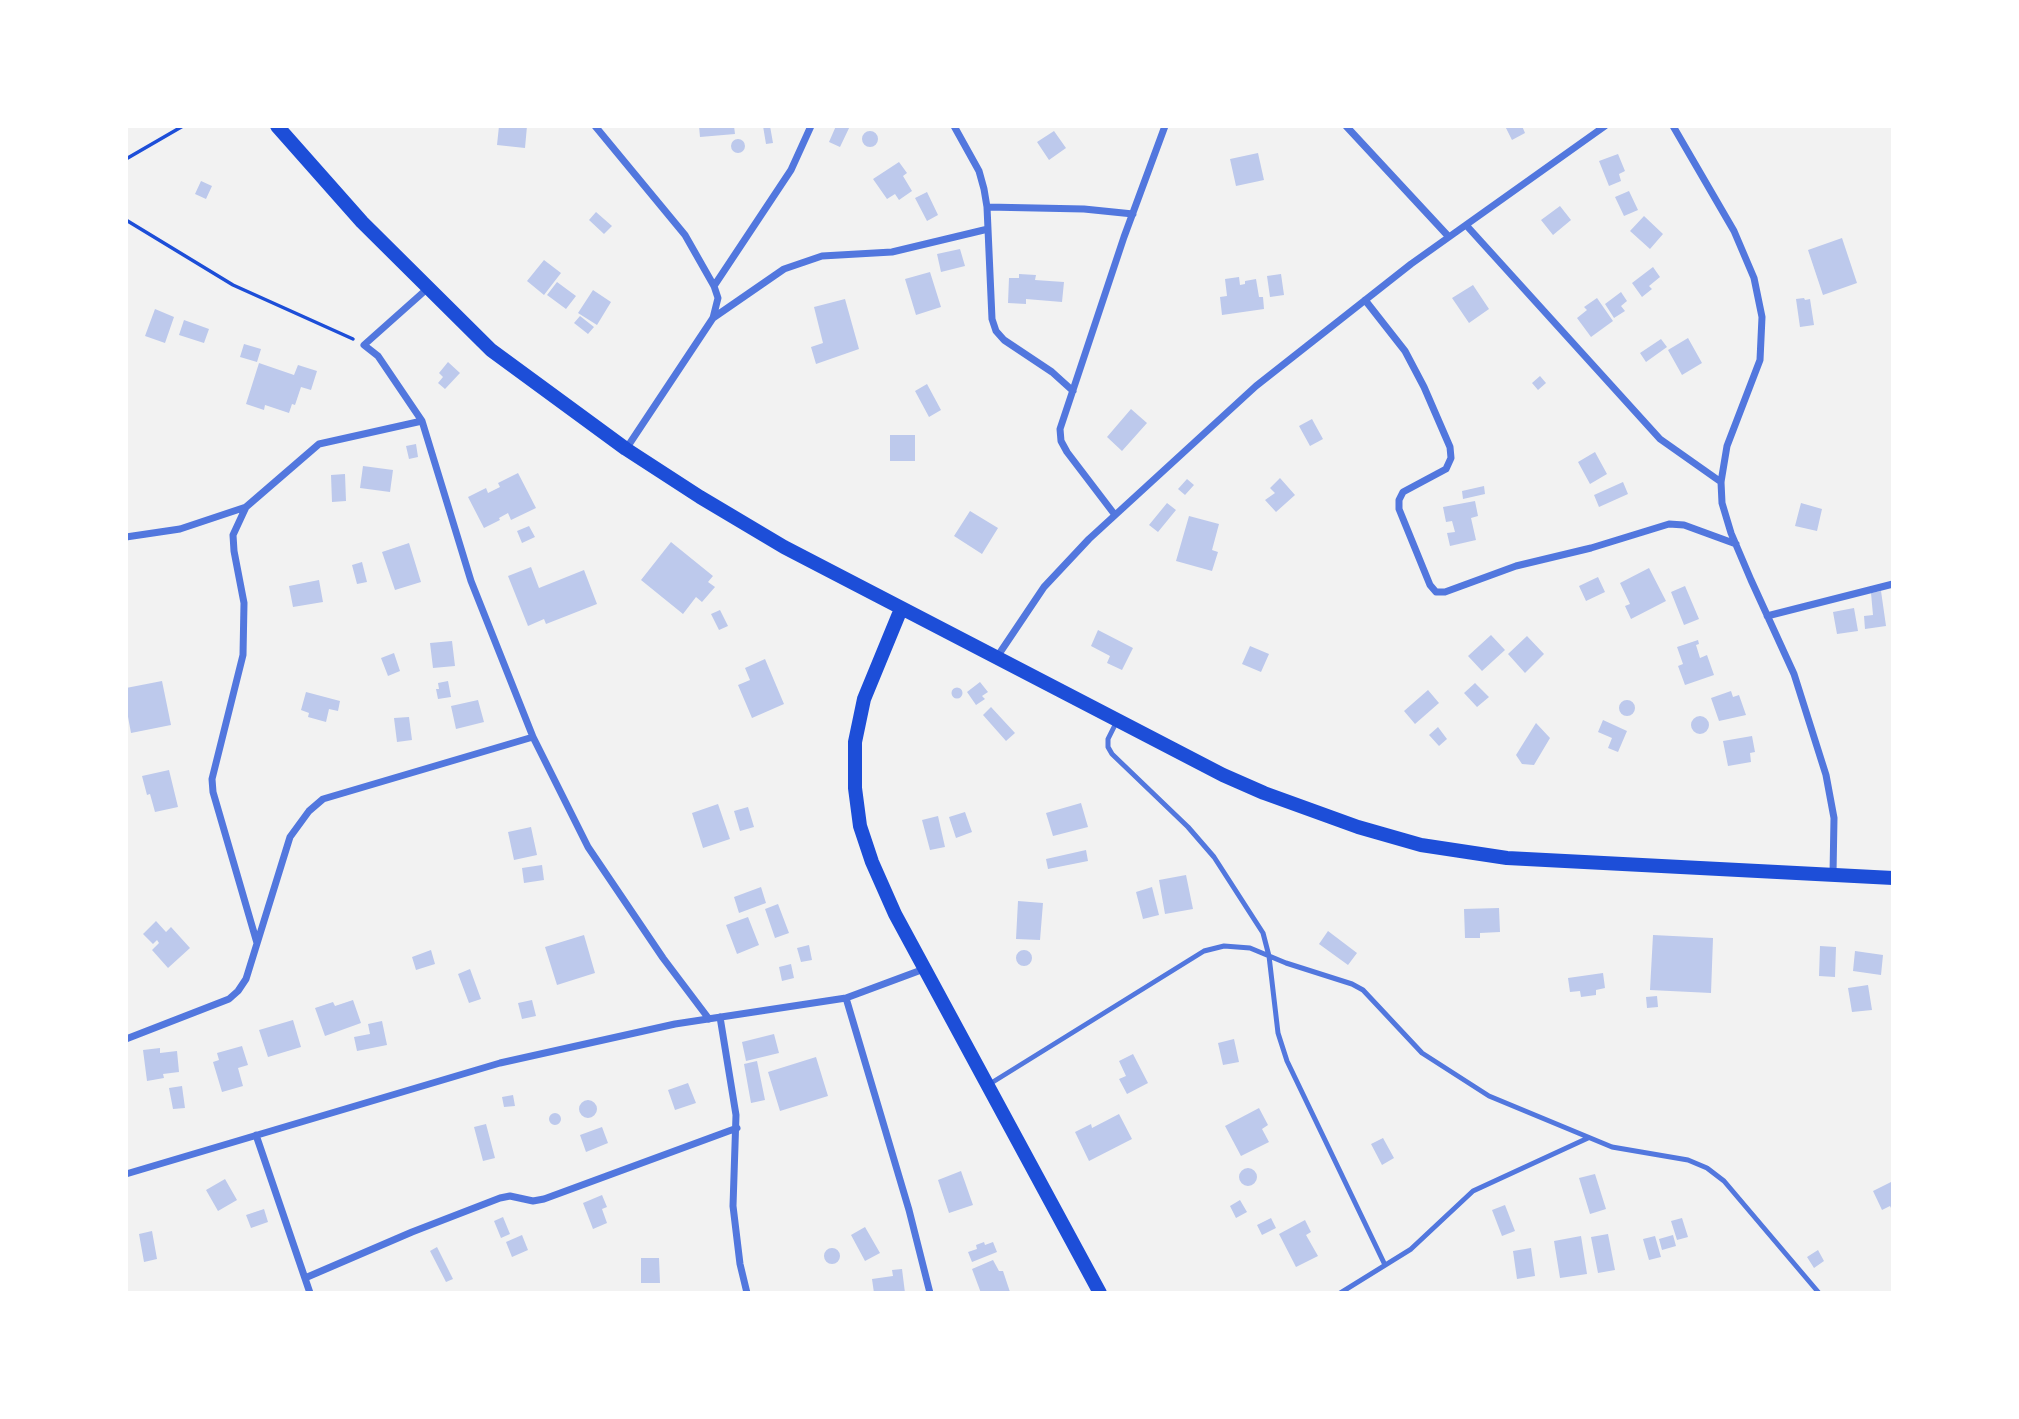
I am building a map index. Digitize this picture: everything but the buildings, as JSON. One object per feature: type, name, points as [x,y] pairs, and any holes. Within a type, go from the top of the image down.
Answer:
[{"type":"main road","points":[[277,126],[362,222],[491,351],[626,449],[700,498],[784,547],[1223,775],[1358,827],[1421,845],[1507,858],[1893,878]]},
{"type":"main road","points":[[901,609],[864,699],[855,742],[855,788],[860,826],[872,862],[895,914],[1100,1293]]},
{"type":"street","points":[[595,126],[685,235],[718,298],[713,318],[626,449]]},
{"type":"street","points":[[714,286],[791,170],[811,126]]},
{"type":"street","points":[[954,126],[979,172],[987,207],[992,319],[996,331],[1004,340],[1052,372],[1073,391]]},
{"type":"street","points":[[1115,515],[1067,452],[1061,441],[1060,429],[1165,126]]},
{"type":"street","points":[[1346,126],[1449,237]]},
{"type":"street","points":[[997,657],[1044,587],[1115,515],[1256,386],[1449,237],[1605,126]]},
{"type":"street","points":[[1674,126],[1734,231],[1754,278],[1762,317],[1760,360],[1727,446],[1721,482],[1723,503],[1736,544],[1794,674],[1826,775],[1834,818],[1833,875]]},
{"type":"street","points":[[987,207],[1084,209],[1133,214]]},
{"type":"street","points":[[1466,225],[1660,439],[1721,482]]},
{"type":"street","points":[[713,318],[783,269],[822,256],[892,252],[988,229]]},
{"type":"street","points":[[428,288],[364,345],[377,356],[422,421],[471,581],[533,737],[588,847],[663,958],[709,1019]]},
{"type":"street","points":[[1365,300],[1405,351],[1450,447],[1451,458],[1446,469],[1403,492],[1399,500],[1399,509],[1430,585],[1436,592],[1445,592],[1516,566],[1591,548],[1669,524],[1684,525],[1736,544]]},
{"type":"street","points":[[257,943],[213,792],[212,779],[243,655],[244,603],[233,535],[246,507],[318,444],[422,421]]},
{"type":"street","points":[[126,537],[180,530],[246,507]]},
{"type":"street","points":[[1767,616],[1893,584]]},
{"type":"street","points":[[126,1039],[229,999],[238,992],[246,979],[290,837],[309,811],[323,799],[533,737]]},
{"type":"street","points":[[126,1174],[500,1063],[675,1024],[846,998],[925,969]]},
{"type":"street","points":[[846,998],[909,1210],[930,1293]]},
{"type":"street","points":[[719,1017],[737,1128],[733,1206],[740,1264],[747,1293]]},
{"type":"street","points":[[305,1278],[500,1198],[510,1196],[533,1201],[544,1199],[737,1128]]},
{"type":"street","points":[[256,1135],[310,1293]]},
{"type":"lane","points":[[1117,720],[1108,739],[1112,754],[1188,827],[1214,857],[1263,933],[1269,956],[1278,1033],[1287,1061],[1385,1265]]},
{"type":"lane","points":[[988,1085],[1204,951],[1236,945],[1250,948],[1352,984],[1375,1002],[1422,1053],[1489,1096],[1612,1147],[1688,1160],[1707,1168],[1724,1181],[1819,1293]]},
{"type":"lane","points":[[1340,1293],[1411,1249],[1473,1191],[1588,1138]]},
{"type":"path","points":[[126,159],[183,126]]},
{"type":"path","points":[[126,220],[233,285],[364,345]]}]
